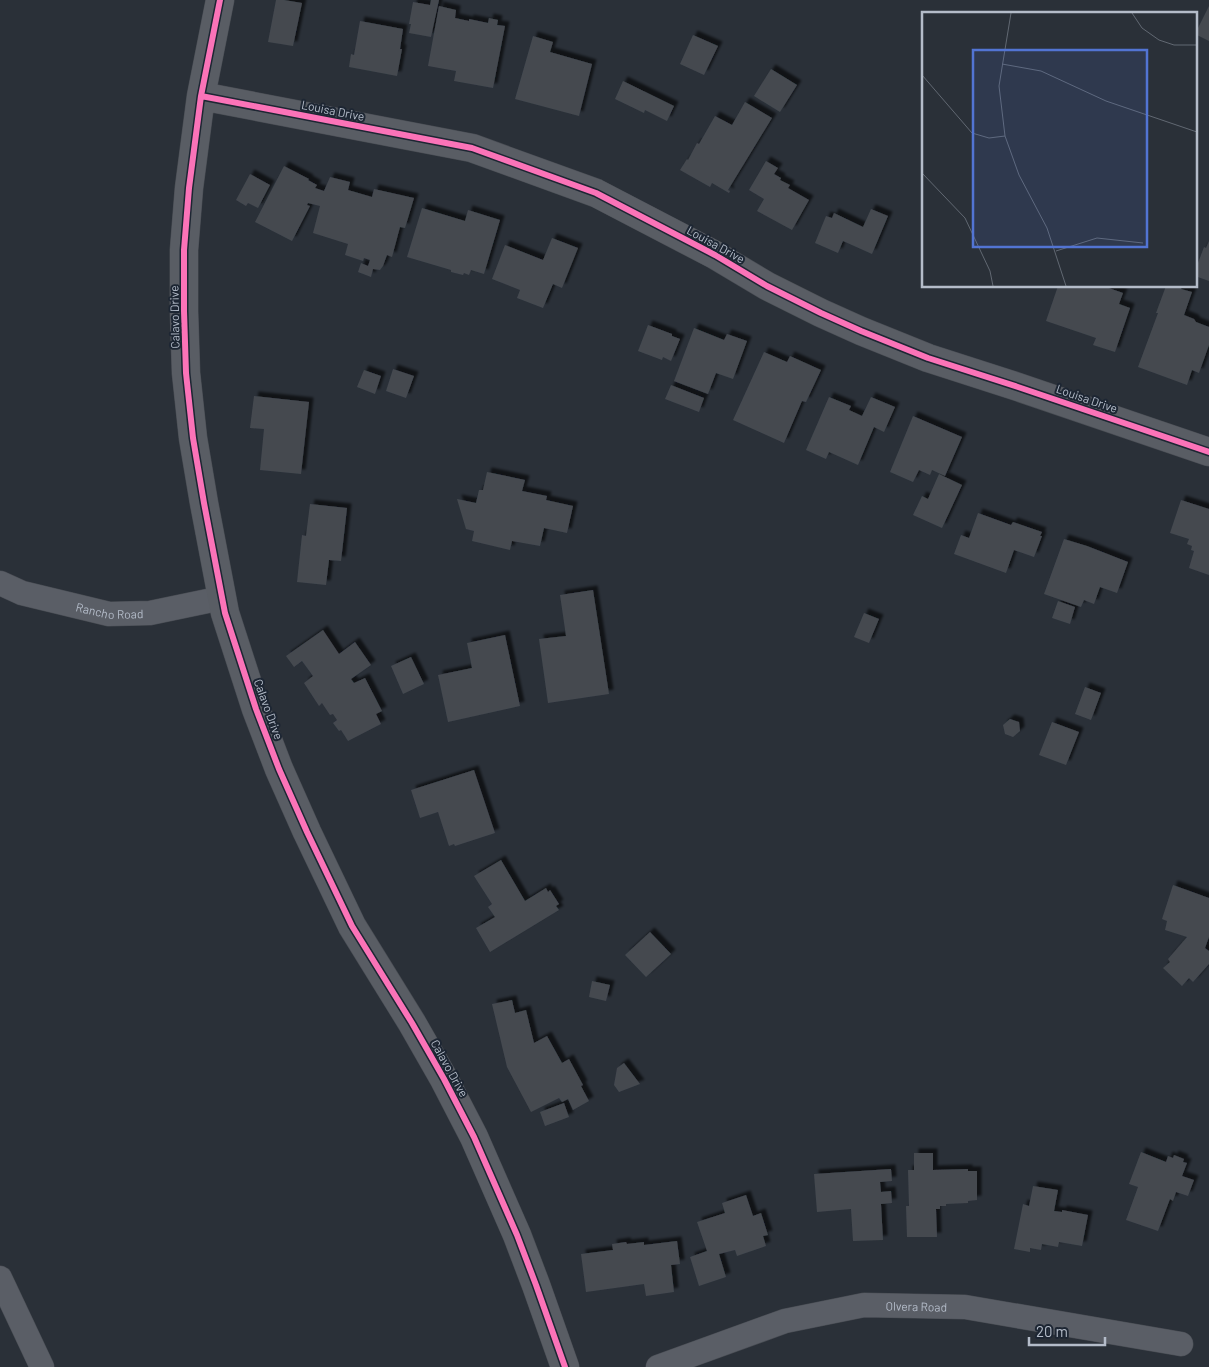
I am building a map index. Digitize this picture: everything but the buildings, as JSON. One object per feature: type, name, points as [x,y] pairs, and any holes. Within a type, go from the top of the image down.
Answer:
[{"type":"street","name":"Calavo Drive","points":[[220,0],[201,96],[189,188],[184,250],[184,312],[186,373],[193,438],[225,614],[256,708],[279,769],[352,926],[412,1023],[474,1136],[518,1234],[565,1367]]},
{"type":"street","name":"Louisa Drive","points":[[201,96],[481,151],[596,193],[715,255],[767,286],[860,330],[928,358],[1209,452]]},
{"type":"street","name":"Rancho Road","points":[[0,583],[22,593],[109,614],[150,613],[222,598]]},
{"type":"street","points":[[0,1278],[42,1367]]},
{"type":"street","name":"Olvera Road","points":[[658,1367],[784,1322],[864,1305],[965,1307],[1181,1344]]},
{"type":"cycle path","points":[[220,0],[201,96],[189,188],[184,250],[184,311],[186,373],[193,438],[225,613],[256,709],[279,769],[307,832],[352,926],[412,1023],[474,1137],[517,1235],[565,1367]]},
{"type":"cycle path","points":[[201,96],[472,148],[596,193],[715,255],[767,286],[861,331],[928,358],[1209,452]]}]
